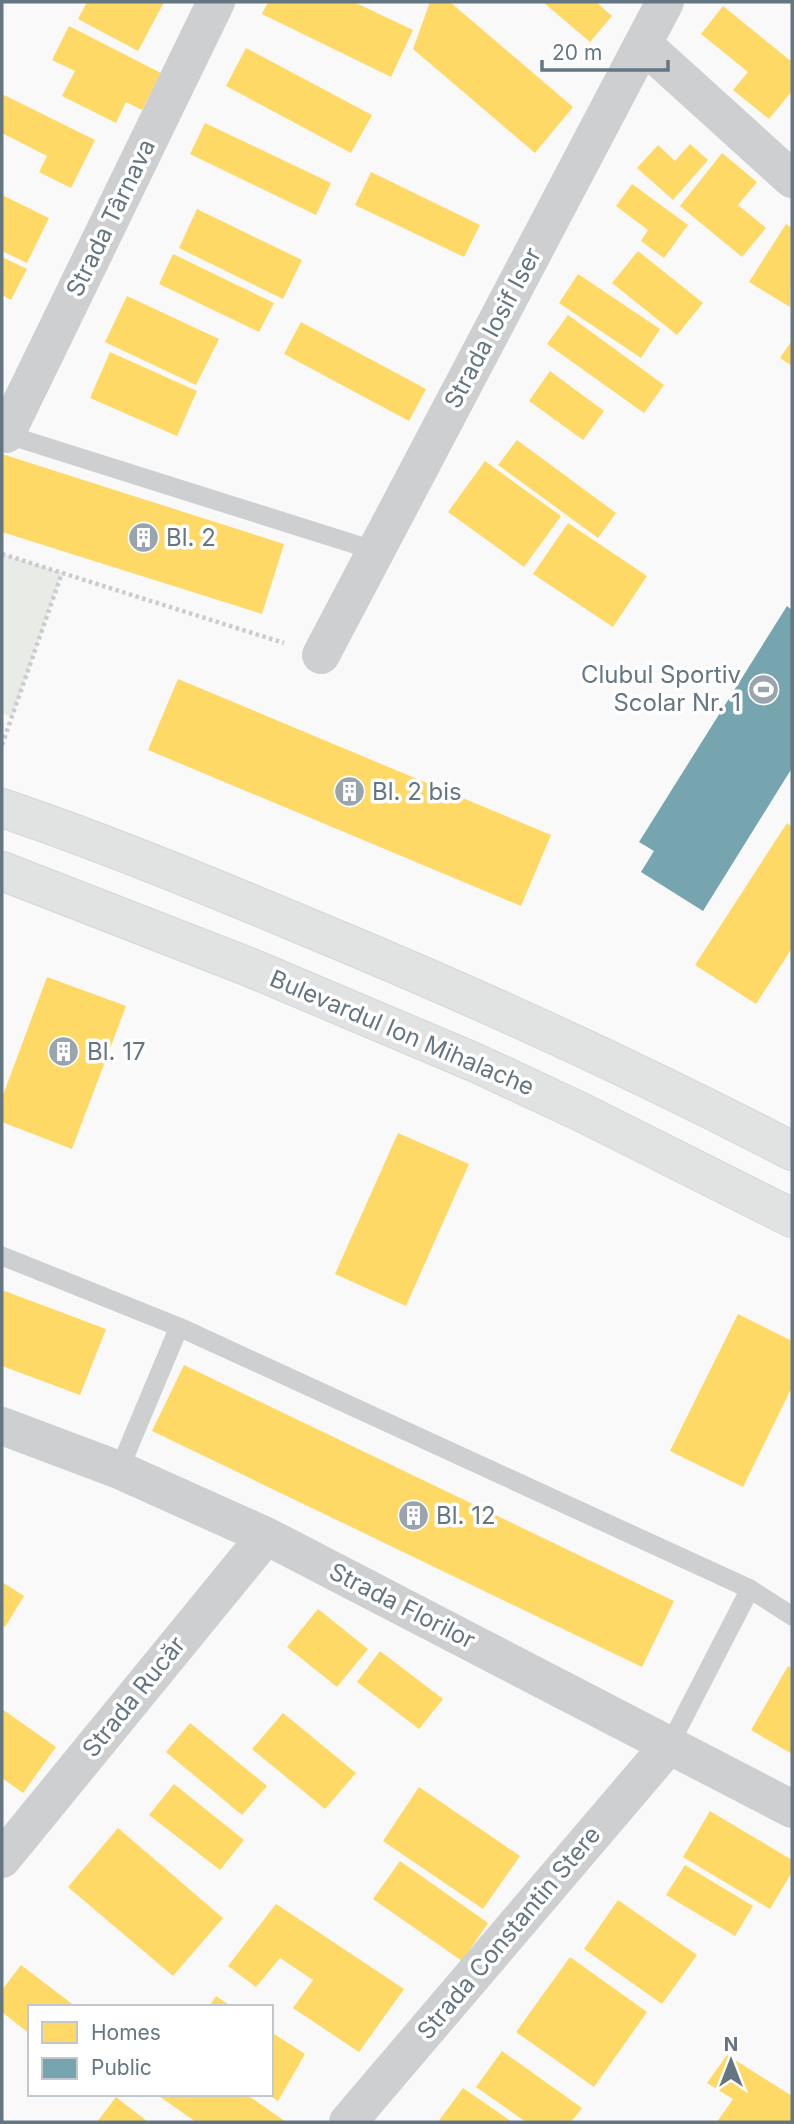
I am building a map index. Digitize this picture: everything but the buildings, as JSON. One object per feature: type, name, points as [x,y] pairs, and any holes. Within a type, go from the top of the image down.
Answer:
[{"type":"main road","points":[[2,808],[183,875],[402,966],[655,1082],[792,1151]]},
{"type":"main road","name":"Bulevardul Ion Mihalache","points":[[2,871],[236,962],[476,1063],[792,1217]]},
{"type":"street","name":"Strada Târnava","points":[[4,434],[216,2]]},
{"type":"street","name":"Strada Iosif Iser","points":[[321,655],[665,2]]},
{"type":"street","points":[[643,44],[792,179]]},
{"type":"street","name":"Strada Florilor","points":[[2,1426],[119,1471],[266,1536],[792,1809]]},
{"type":"street","name":"Strada Rucăr","points":[[2,1859],[266,1536]]},
{"type":"street","name":"Strada Constantin Stere","points":[[348,2122],[670,1744]]},
{"type":"lane","points":[[4,434],[376,551]]},
{"type":"lane","points":[[2,1256],[179,1328],[750,1590],[792,1616]]},
{"type":"lane","points":[[119,1471],[179,1328]]},
{"type":"lane","points":[[670,1744],[750,1590]]},
{"type":"path","points":[[2,554],[321,655]]},
{"type":"path","points":[[2,745],[62,573]]},
{"type":"shaded area","points":[[2,554],[62,573],[12,717],[2,713]]},
{"type":"place","name":"Bl. 2","points":[[143,538]]},
{"type":"place","name":"Clubul Sportiv Scolar Nr. 1","points":[[764,689]]},
{"type":"place","name":"Bl. 2 bis","points":[[349,792]]},
{"type":"place","name":"Bl. 17","points":[[64,1052]]},
{"type":"place","name":"Bl. 12","points":[[413,1516]]}]
